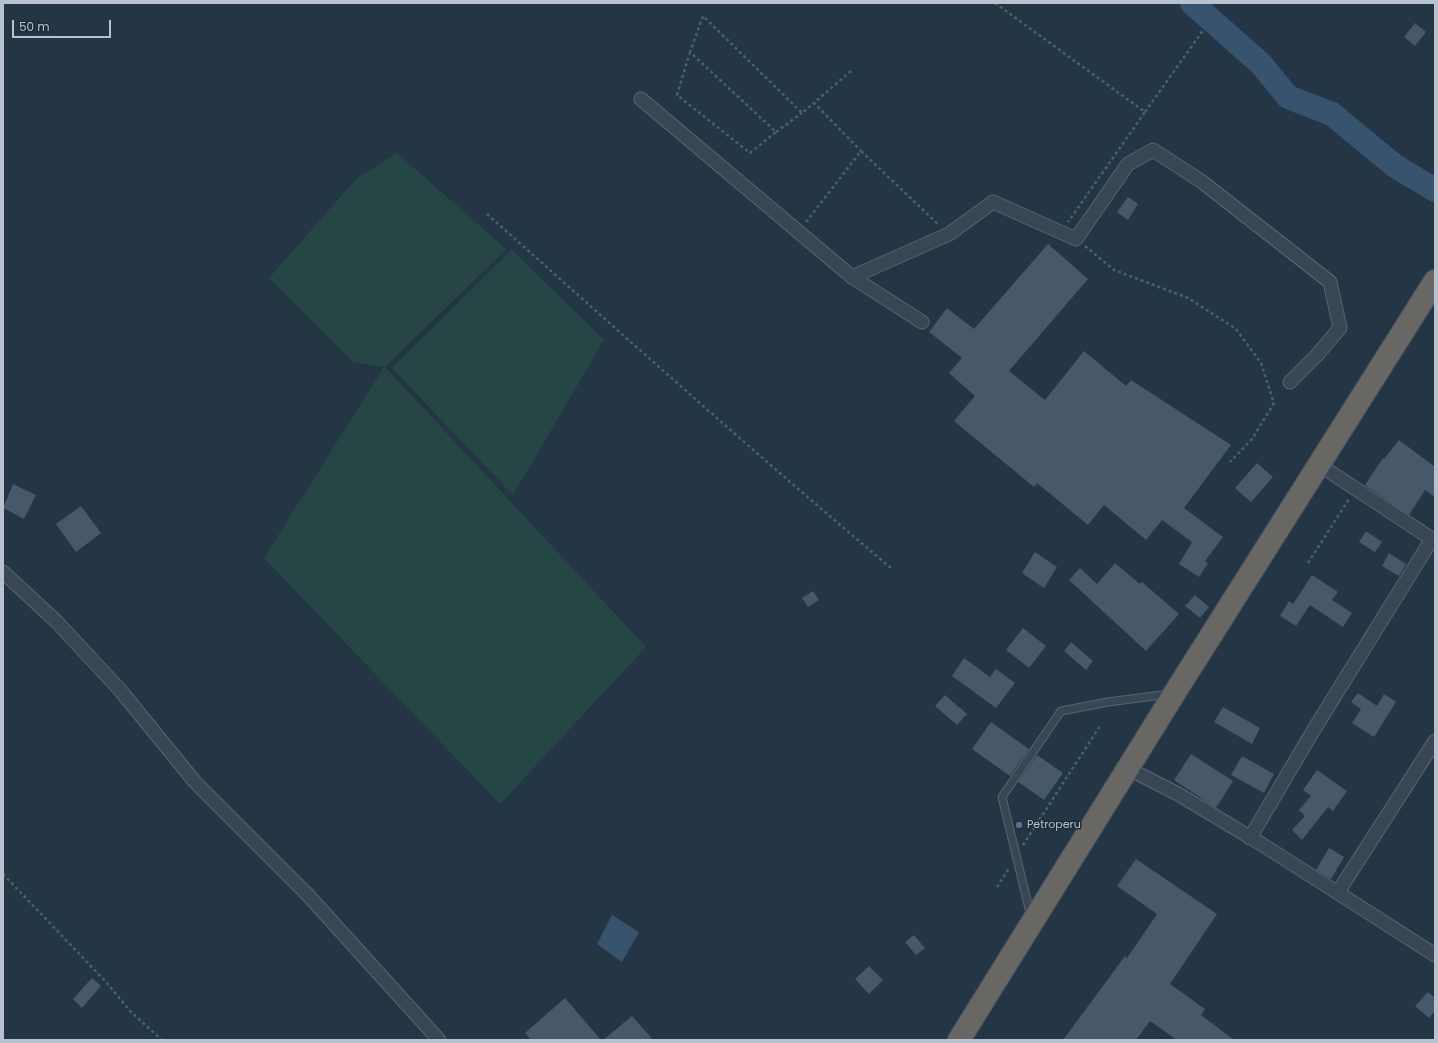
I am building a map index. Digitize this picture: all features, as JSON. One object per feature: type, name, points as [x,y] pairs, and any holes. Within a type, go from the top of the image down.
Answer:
[{"type":"highway","points":[[959,1040],[1127,768],[1435,281]]},
{"type":"street","points":[[641,99],[852,277],[922,322]]},
{"type":"street","points":[[852,277],[949,234],[993,202],[1076,239],[1128,164],[1153,150],[1201,181],[1330,282],[1340,328],[1317,355],[1290,382]]},
{"type":"street","points":[[1250,838],[1313,731],[1434,540],[1318,464]]},
{"type":"street","points":[[3,572],[57,622],[120,690],[195,782],[307,894],[439,1040]]},
{"type":"street","points":[[1338,892],[1435,741]]},
{"type":"street","points":[[1127,768],[1178,794],[1434,950]]},
{"type":"lane","points":[[1032,923],[1002,797],[1061,711],[1108,702],[1174,694]]},
{"type":"path","points":[[995,3],[1145,112]]},
{"type":"path","points":[[802,113],[703,16],[677,95],[750,153],[802,113],[851,71]]},
{"type":"path","points":[[1061,232],[1204,28]]},
{"type":"path","points":[[690,52],[776,132]]},
{"type":"path","points":[[814,103],[861,152],[949,234]]},
{"type":"path","points":[[798,232],[861,152]]},
{"type":"path","points":[[487,214],[714,416],[891,568]]},
{"type":"path","points":[[1076,239],[1114,270],[1188,298],[1236,329],[1261,363],[1274,403],[1252,439],[1230,462]]},
{"type":"path","points":[[1308,563],[1356,489]]},
{"type":"path","points":[[997,887],[1100,726]]},
{"type":"path","points":[[3,874],[107,983],[130,1011],[162,1040]]},
{"type":"green space","points":[[397,153],[506,249],[385,367],[646,647],[500,804],[264,558],[384,367],[353,362],[269,278],[357,178]]},
{"type":"green space","points":[[512,250],[604,340],[513,495],[392,368]]},
{"type":"water","points":[[612,915],[639,932],[622,962],[597,944]]},
{"type":"building","points":[[1415,23],[1426,32],[1415,46],[1404,37]]},
{"type":"building","points":[[1128,197],[1138,204],[1128,220],[1117,212]]},
{"type":"building","points":[[1048,244],[1088,279],[1009,371],[1045,400],[1084,351],[1126,386],[1131,380],[1231,445],[1184,508],[1223,537],[1205,561],[1208,563],[1199,577],[1179,564],[1192,542],[1162,520],[1146,540],[1104,505],[1088,525],[1037,483],[1034,487],[954,421],[975,396],[949,373],[962,358],[929,332],[947,308],[974,329]]},
{"type":"building","points":[[1399,440],[1435,467],[1435,497],[1425,490],[1409,515],[1365,485],[1383,458],[1384,459]]},
{"type":"building","points":[[1257,463],[1273,477],[1251,502],[1235,488]]},
{"type":"building","points":[[13,484],[36,495],[24,519],[3,508]]},
{"type":"building","points":[[81,506],[101,533],[76,552],[56,524]]},
{"type":"building","points":[[1366,531],[1382,542],[1375,552],[1359,542]]},
{"type":"building","points":[[1035,552],[1057,567],[1044,588],[1022,573]]},
{"type":"building","points":[[1389,553],[1406,564],[1399,576],[1382,566]]},
{"type":"building","points":[[1115,563],[1140,584],[1142,582],[1179,614],[1146,651],[1069,580],[1080,568],[1097,584]]},
{"type":"building","points":[[1312,575],[1338,592],[1332,600],[1352,613],[1343,627],[1310,605],[1296,626],[1280,616],[1289,601],[1293,604]]},
{"type":"building","points":[[813,591],[819,600],[808,607],[802,598]]},
{"type":"building","points":[[1195,595],[1209,607],[1200,618],[1185,606]]},
{"type":"building","points":[[1023,628],[1046,646],[1029,668],[1006,650]]},
{"type":"building","points":[[1071,642],[1093,661],[1086,670],[1064,651]]},
{"type":"building","points":[[964,658],[990,677],[996,669],[1015,683],[996,708],[952,676]]},
{"type":"building","points":[[1358,693],[1377,706],[1384,694],[1396,702],[1374,737],[1352,723],[1361,709],[1351,702]]},
{"type":"building","points":[[945,695],[967,714],[957,725],[935,706]]},
{"type":"building","points":[[1223,707],[1260,728],[1252,744],[1214,722]]},
{"type":"building","points":[[991,722],[1029,749],[1010,776],[972,749]]},
{"type":"building","points":[[1191,754],[1233,781],[1216,808],[1174,780]]},
{"type":"building","points":[[1037,755],[1063,773],[1044,800],[1018,782]]},
{"type":"building","points":[[1242,756],[1274,774],[1264,793],[1231,775]]},
{"type":"building","points":[[1317,770],[1347,791],[1333,811],[1328,807],[1302,840],[1292,830],[1305,816],[1299,810],[1311,796],[1303,790]]},
{"type":"building","points":[[1329,848],[1344,857],[1331,879],[1316,870]]},
{"type":"building","points":[[1136,859],[1217,914],[1170,984],[1205,1009],[1201,1015],[1234,1040],[1177,1040],[1150,1021],[1136,1040],[1063,1040],[1125,956],[1127,958],[1157,914],[1117,886]]},
{"type":"building","points":[[914,935],[925,948],[916,955],[905,942]]},
{"type":"building","points":[[869,966],[883,980],[869,994],[855,979]]},
{"type":"building","points":[[92,978],[101,986],[82,1008],[73,999]]},
{"type":"building","points":[[1428,992],[1435,998],[1435,1011],[1429,1018],[1415,1006]]},
{"type":"building","points":[[565,998],[601,1040],[531,1040],[525,1033]]},
{"type":"building","points":[[632,1016],[653,1040],[603,1040]]},
{"type":"waterway","points":[[1192,3],[1261,64],[1288,97],[1332,114],[1395,166],[1435,190]]},
{"type":"place","name":"Petroperu","points":[[1019,825]]}]
